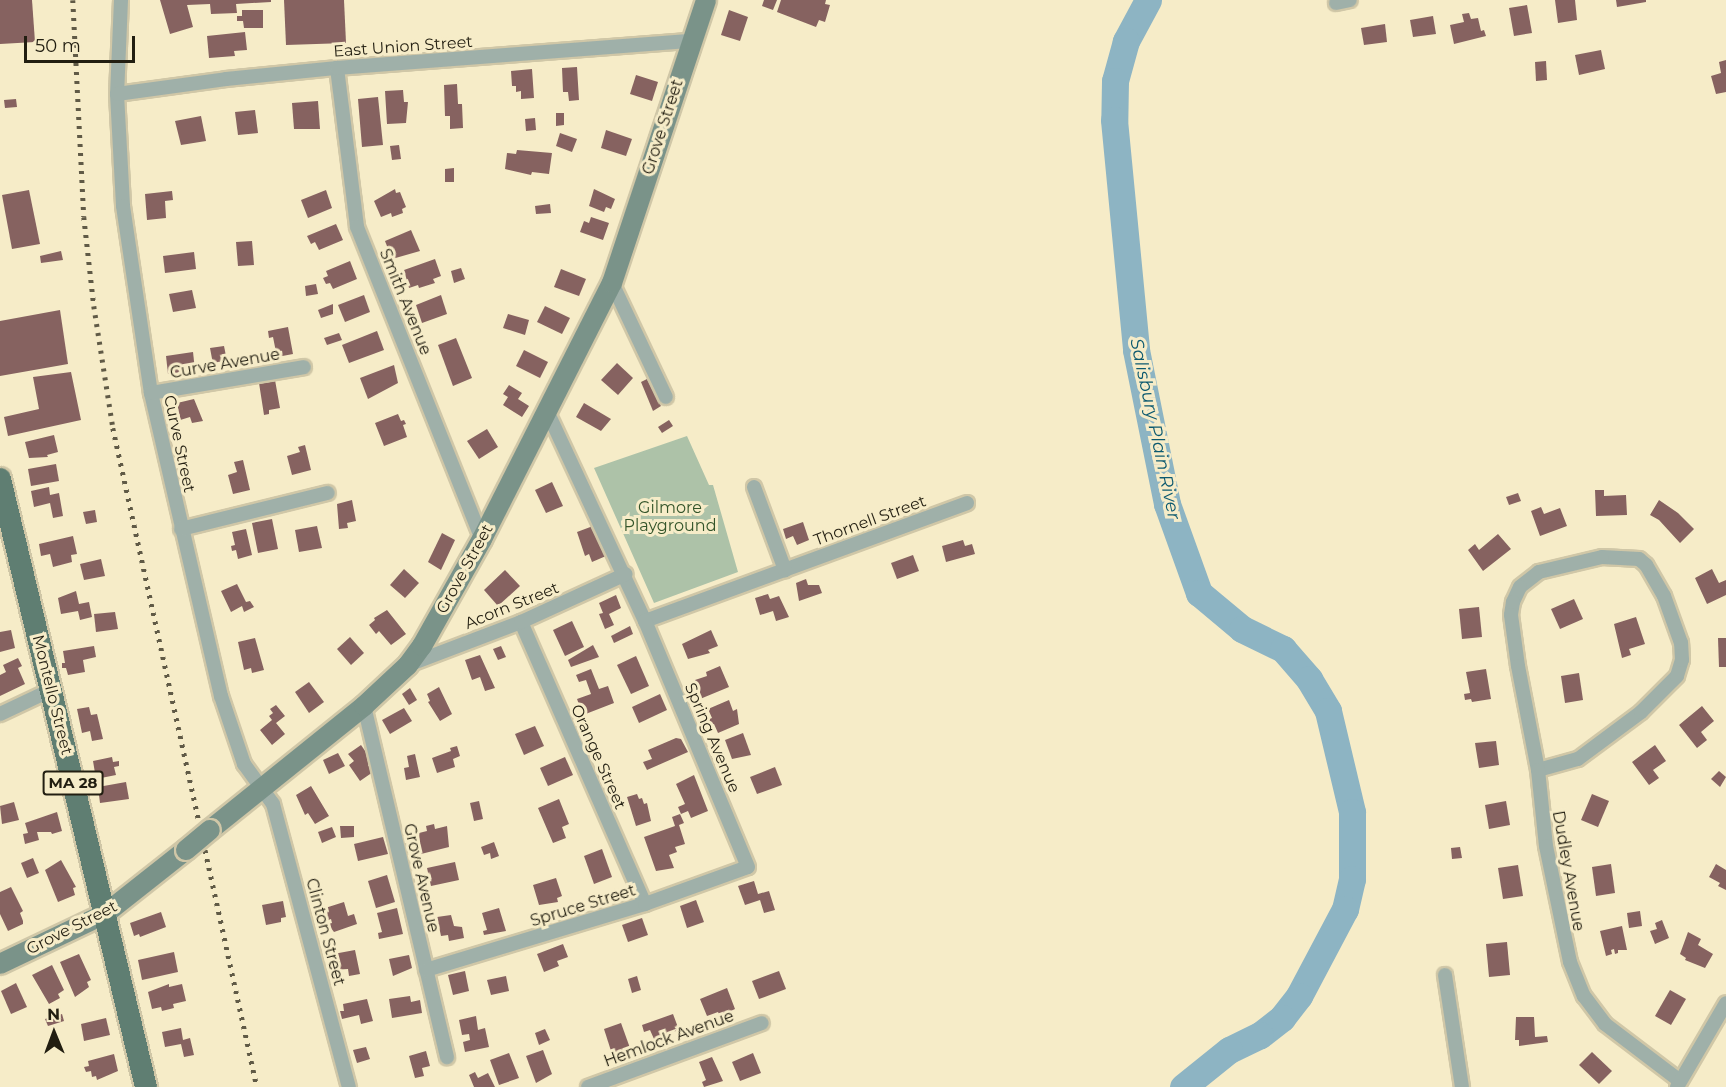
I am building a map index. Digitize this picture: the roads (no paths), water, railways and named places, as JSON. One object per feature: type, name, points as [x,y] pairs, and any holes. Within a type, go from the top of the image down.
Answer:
[{"type":"main road","name":"Grove Street","points":[[0,964],[105,914],[364,706],[408,665],[422,646],[482,539],[612,283],[706,0]]},
{"type":"main road","name":"Montello Street","points":[[0,479],[146,1087]]},
{"type":"street","name":"Curve Street","points":[[121,0],[117,94],[123,207],[151,393],[221,696],[244,764],[262,789]]},
{"type":"street","points":[[1336,3],[1350,0]]},
{"type":"street","name":"East Union Street","points":[[117,94],[226,79],[337,68],[692,41]]},
{"type":"street","name":"Smith Avenue","points":[[337,68],[357,227],[482,539]]},
{"type":"street","points":[[612,283],[666,397]]},
{"type":"street","name":"Curve Avenue","points":[[151,393],[304,367]]},
{"type":"street","name":"Spring Avenue","points":[[547,411],[626,574],[748,867]]},
{"type":"street","points":[[645,621],[784,570],[754,487]]},
{"type":"street","points":[[181,529],[328,493]]},
{"type":"street","name":"Thornell Street","points":[[784,570],[967,502]]},
{"type":"street","name":"Dudley Avenue","points":[[1538,770],[1578,759],[1641,712],[1677,676],[1683,652],[1664,596],[1652,573],[1639,559],[1632,557],[1595,558],[1539,572],[1525,581],[1516,595],[1512,621],[1518,666],[1538,770],[1546,846],[1559,918],[1576,979],[1594,1011],[1605,1024],[1678,1084]]},
{"type":"street","name":"Acorn Street","points":[[408,665],[521,622],[626,574]]},
{"type":"street","name":"Orange Street","points":[[521,622],[645,904]]},
{"type":"street","points":[[0,714],[51,690]]},
{"type":"street","name":"Grove Avenue","points":[[364,706],[447,1057]]},
{"type":"street","name":"Clinton Street","points":[[262,789],[273,804],[282,834],[349,1087]]},
{"type":"street","name":"Spruce Street","points":[[426,970],[645,904],[748,867]]},
{"type":"street","points":[[1445,975],[1462,1087]]},
{"type":"street","points":[[1678,1084],[1726,1003]]},
{"type":"street","name":"Hemlock Avenue","points":[[588,1087],[762,1023]]},
{"type":"waterway","name":"Salisbury Plain River","points":[[1148,0],[1126,41],[1115,81],[1114,120],[1136,350],[1167,504],[1199,593],[1242,629],[1283,649],[1309,679],[1328,711],[1352,812],[1352,879],[1345,909],[1299,996],[1282,1018],[1260,1035],[1229,1050],[1183,1087]]},
{"type":"railway","points":[[73,0],[84,217],[94,306],[113,428],[257,1087]]},
{"type":"park label","name":"Gilmore Playground","points":[[670,517]]}]
